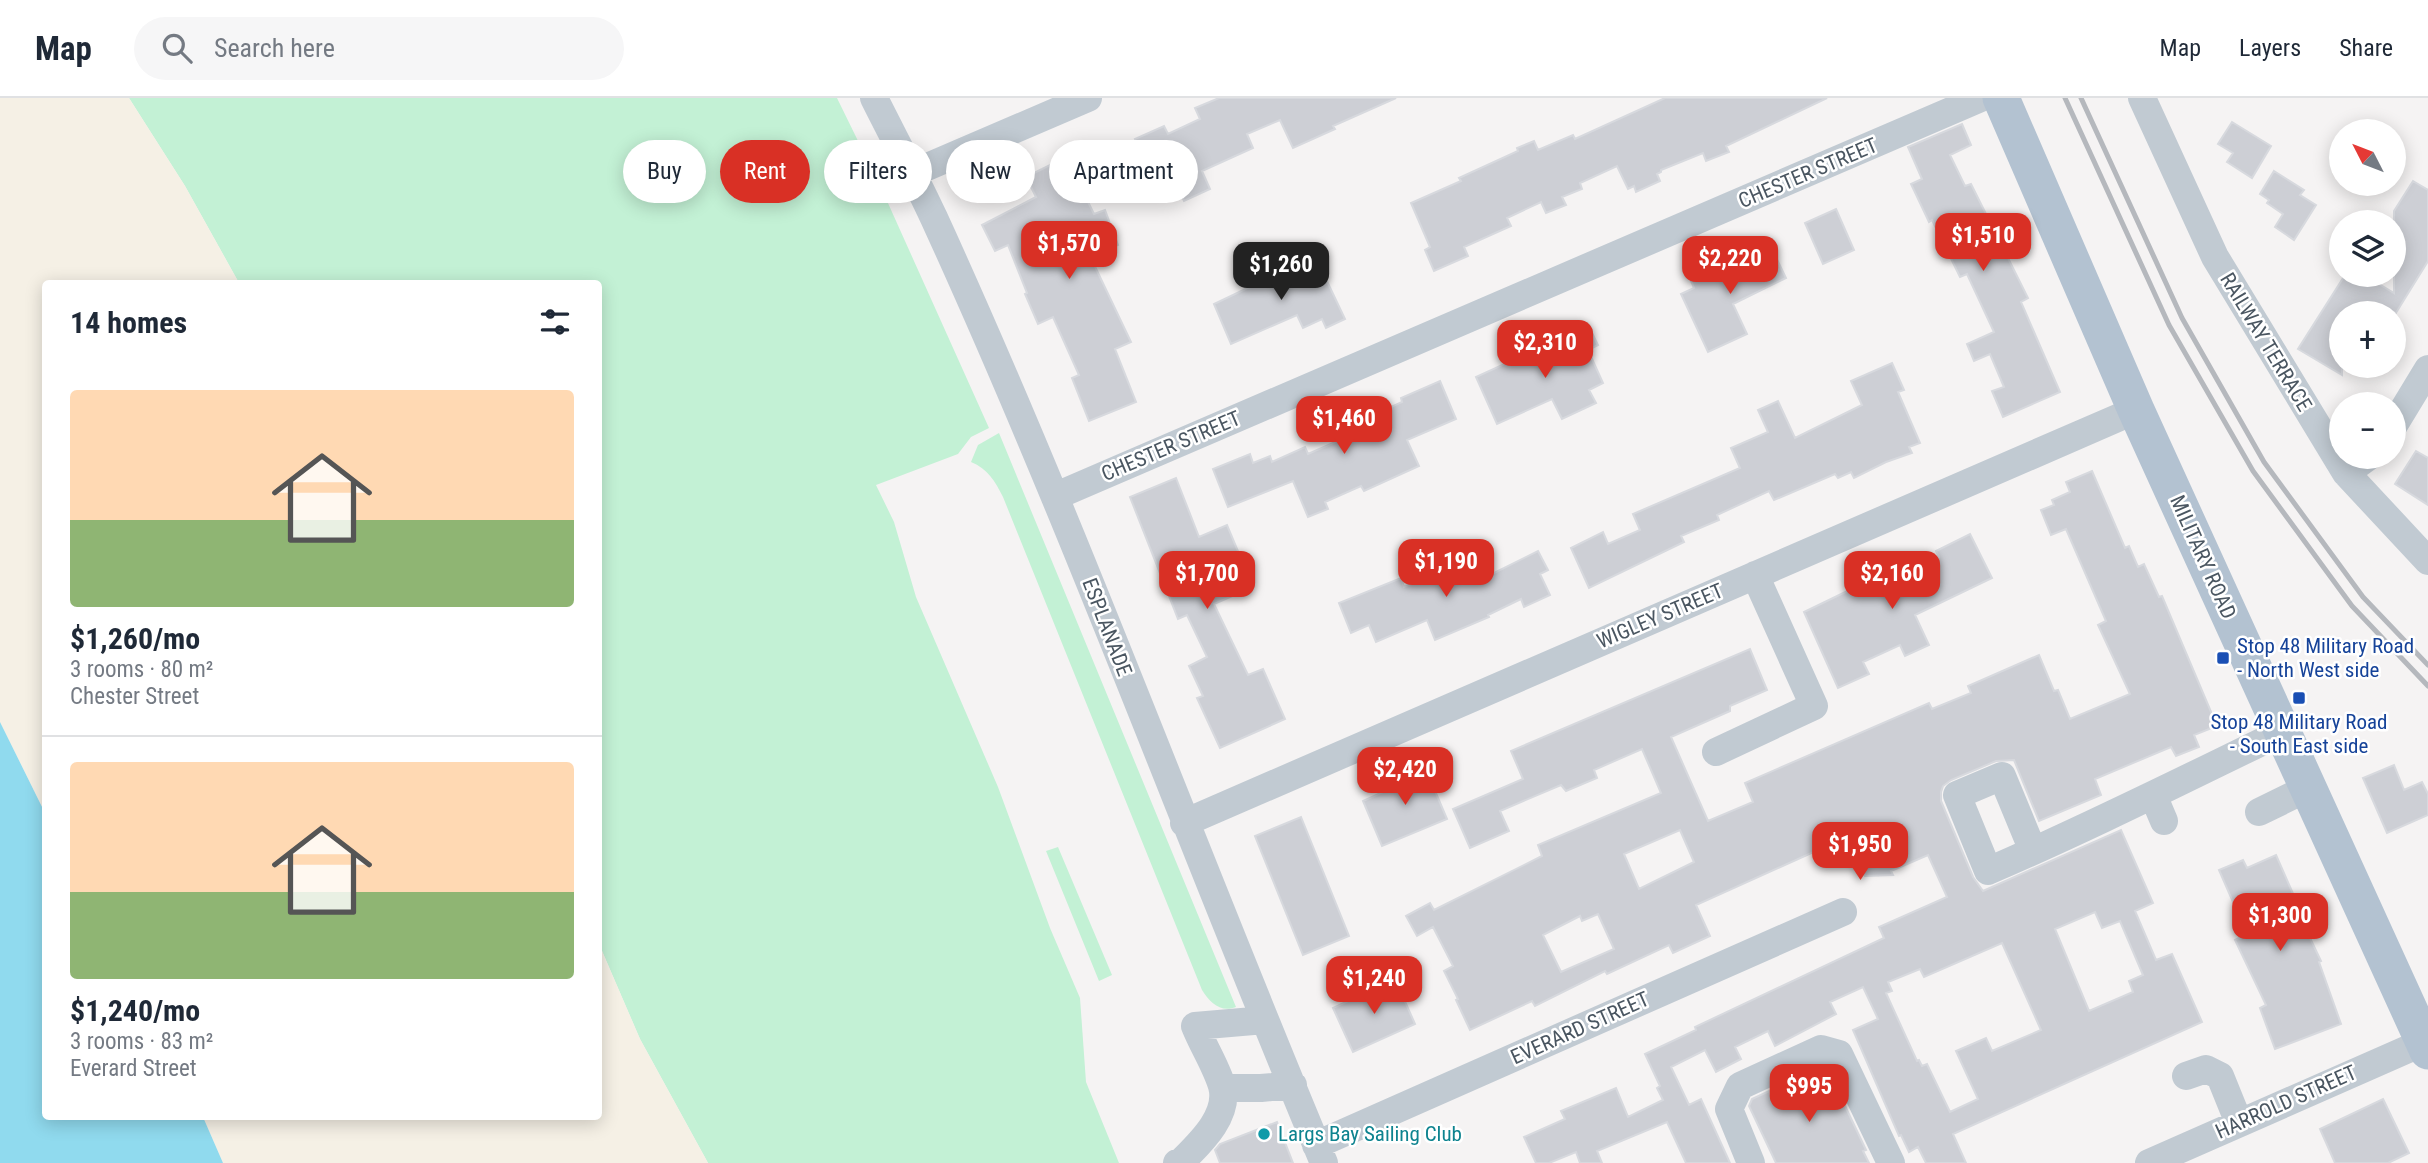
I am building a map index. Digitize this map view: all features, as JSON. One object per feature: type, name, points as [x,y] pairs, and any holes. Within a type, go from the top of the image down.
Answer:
[{"type":"main road","name":"MILITARY ROAD","points":[[2001,98],[2136,410],[2426,1047]]},
{"type":"street","name":"ESPLANADE","points":[[874,98],[896,140]]},
{"type":"street","points":[[932,165],[1088,98]]},
{"type":"street","name":"CHESTER STREET","points":[[1056,496],[1981,98]]},
{"type":"street","name":"RAILWAY TERRACE","points":[[2142,98],[2215,257],[2329,424]]},
{"type":"street","name":"ESPLANADE","points":[[926,203],[1056,496],[1184,823],[1320,1154]]},
{"type":"street","points":[[2406,405],[2428,369]]},
{"type":"street","name":"WIGLEY STREET","points":[[1184,823],[2136,410]]},
{"type":"street","name":"RAILWAY TERRACE","points":[[2360,469],[2428,561]]},
{"type":"street","points":[[1716,752],[1814,706],[1755,575]]},
{"type":"street","points":[[2033,851],[2282,732]]},
{"type":"street","points":[[2259,812],[2308,788]]},
{"type":"street","points":[[2153,795],[2164,821]]},
{"type":"street","name":"EVERARD STREET","points":[[1320,1154],[1843,912]]},
{"type":"street","points":[[1177,1163],[1206,1136],[1222,1107],[1223,1088],[1195,1026],[1265,1020]]},
{"type":"street","name":"HARROLD STREET","points":[[2148,1163],[2426,1047]]},
{"type":"street","points":[[1751,1163],[1729,1109],[1740,1086],[1821,1049],[1839,1054],[1891,1163]]},
{"type":"street","points":[[2186,1076],[2206,1069],[2220,1076],[2239,1123]]},
{"type":"street","points":[[1223,1088],[1293,1085]]},
{"type":"green space","points":[[129,98],[837,98],[858,140],[824,140],[824,203],[888,203],[989,428],[971,437],[958,454],[876,485],[894,522],[916,597],[998,787],[1050,928],[1080,998],[1086,1082],[1119,1163],[708,1163],[640,1039],[602,951],[602,280],[237,280],[185,186]]},
{"type":"green space","points":[[999,433],[1236,1007],[1225,1009],[1216,1006],[1202,990],[1003,497],[990,476],[971,462],[978,445]]},
{"type":"green space","points":[[1058,847],[1112,975],[1099,981],[1046,851]]},
{"type":"sand","points":[[0,98],[129,98],[185,186],[237,280],[42,280],[42,807],[0,722]]},
{"type":"sand","points":[[602,951],[640,1039],[708,1163],[223,1163],[204,1120],[602,1120]]},
{"type":"water","points":[[0,722],[42,807],[42,1120],[204,1120],[223,1163],[0,1163]]},
{"type":"building","points":[[1219,98],[1396,98],[1333,126],[1335,129],[1293,148],[1280,120],[1247,134],[1253,148],[1202,171],[1210,189],[1198,195],[1198,140],[1135,139],[1164,126],[1168,134],[1200,119],[1195,108]]},
{"type":"building","points":[[1665,98],[1827,98],[1726,146],[1729,152],[1706,161],[1703,153],[1661,170],[1657,174],[1660,181],[1636,192],[1634,186],[1628,189],[1617,166],[1580,183],[1582,189],[1562,197],[1566,205],[1546,213],[1541,202],[1507,218],[1511,226],[1464,247],[1468,256],[1434,271],[1425,250],[1430,247],[1411,203],[1461,181],[1459,178],[1518,151],[1517,148],[1534,141],[1538,150],[1573,135],[1575,139]]},
{"type":"building","points":[[2232,122],[2271,146],[2252,178],[2227,162],[2233,153],[2218,144]]},
{"type":"building","points":[[1962,124],[1971,145],[1950,155],[1965,186],[1971,184],[2028,298],[2021,302],[2060,392],[2003,417],[1992,391],[2004,387],[1990,354],[1974,361],[1967,344],[1994,332],[1967,274],[1960,277],[1911,184],[1922,179],[1908,147]]},
{"type":"building","points":[[1049,166],[1049,203],[1089,203],[1094,214],[1105,210],[1118,245],[1090,256],[1131,342],[1115,349],[1136,402],[1089,421],[1072,378],[1079,375],[1053,317],[1038,324],[1008,245],[995,251],[982,225],[1024,203],[1035,203],[1035,172]]},
{"type":"building","points":[[2274,171],[2304,190],[2300,195],[2316,205],[2294,240],[2275,227],[2283,214],[2267,203],[2269,200],[2260,194]]},
{"type":"building","points":[[2413,181],[2428,190],[2428,261],[2403,301],[2329,301],[2329,367],[2298,349],[2337,287],[2384,287],[2394,293],[2394,287],[2406,287],[2406,210],[2395,210],[2406,196]]},
{"type":"building","points":[[1836,209],[1854,250],[1823,264],[1805,223]]},
{"type":"building","points":[[1769,243],[1786,278],[1733,304],[1747,334],[1708,352],[1681,294],[1694,288],[1691,281],[1717,269],[1719,274],[1756,256],[1753,251]]},
{"type":"building","points":[[1315,256],[1345,319],[1326,328],[1322,319],[1303,328],[1297,315],[1231,344],[1214,304]]},
{"type":"building","points":[[1590,329],[1598,345],[1588,350],[1603,383],[1589,390],[1596,403],[1562,419],[1552,399],[1497,424],[1476,377],[1513,360],[1515,365]]},
{"type":"building","points":[[1892,363],[1904,390],[1898,392],[1920,443],[1909,447],[1912,453],[1854,478],[1851,472],[1838,478],[1835,474],[1774,500],[1769,491],[1717,515],[1719,520],[1681,536],[1684,542],[1589,588],[1571,548],[1603,532],[1608,544],[1640,530],[1633,514],[1740,468],[1731,448],[1768,432],[1758,410],[1778,401],[1795,438],[1862,405],[1851,381]]},
{"type":"building","points":[[1440,381],[1456,419],[1407,440],[1419,466],[1364,491],[1361,486],[1325,502],[1328,509],[1308,517],[1293,481],[1228,507],[1213,469],[1250,454],[1253,463],[1270,456],[1272,462],[1305,447],[1308,454],[1340,440],[1337,432]]},
{"type":"building","points":[[2416,451],[2428,458],[2428,505],[2395,484]]},
{"type":"building","points":[[2092,471],[2125,548],[2129,546],[2138,567],[2144,564],[2159,597],[2162,596],[2217,726],[2194,735],[2199,747],[2176,756],[2171,747],[2095,779],[2101,795],[2039,821],[2014,760],[1996,761],[1951,780],[1943,786],[1941,801],[1973,877],[1983,891],[2121,830],[2153,903],[2135,911],[2156,960],[2172,954],[2202,1022],[1953,1134],[1966,1163],[1926,1163],[1918,1147],[1909,1152],[1901,1135],[1899,1136],[1853,1030],[1878,1019],[1863,987],[1830,1002],[1836,1014],[1775,1046],[1768,1031],[1735,1047],[1741,1059],[1716,1072],[1705,1050],[1671,1067],[1689,1105],[1701,1099],[1730,1163],[1686,1163],[1667,1122],[1597,1151],[1602,1163],[1580,1163],[1576,1152],[1549,1163],[1536,1163],[1524,1137],[1565,1119],[1561,1111],[1616,1088],[1628,1117],[1663,1100],[1657,1088],[1660,1086],[1645,1054],[1696,1030],[1695,1027],[1884,938],[1879,927],[1947,897],[1928,855],[1891,871],[1893,875],[1865,876],[1846,832],[1814,846],[1816,851],[1696,905],[1710,936],[1673,953],[1669,945],[1607,974],[1605,971],[1535,1006],[1532,1001],[1470,1030],[1444,971],[1453,966],[1433,927],[1417,936],[1406,916],[1430,903],[1434,910],[1542,856],[1538,845],[1661,793],[1642,749],[1594,770],[1597,778],[1566,791],[1561,785],[1500,811],[1509,831],[1470,848],[1453,809],[1523,779],[1511,751],[1750,649],[1767,690],[1730,706],[1730,711],[1671,737],[1708,821],[1753,802],[1745,783],[1929,703],[1932,709],[1971,693],[1968,686],[2039,655],[2054,691],[2058,690],[2070,719],[2130,694],[2098,625],[2106,621],[2066,529],[2051,535],[2041,510],[2054,505],[2052,500],[2070,492],[2066,482]],"holes":[[[1680,830],[1694,862],[1639,889],[1624,854]],[[2095,912],[2102,928],[2120,921],[2143,975],[2129,981],[2133,992],[2089,1011],[2055,929]],[[1598,914],[1614,949],[1561,972],[1543,935],[1580,916],[1582,921]],[[2002,943],[2041,1030],[1992,1051],[1986,1038],[1956,1051],[1978,1099],[1950,1112],[1927,1064],[1922,1066],[1919,1060],[1917,1061],[1886,993],[1892,991],[1888,982],[1920,969],[1924,977]]]},
{"type":"building","points":[[1176,478],[1199,537],[1227,525],[1253,587],[1214,604],[1248,675],[1263,669],[1285,719],[1220,748],[1197,698],[1203,696],[1189,666],[1207,657],[1187,615],[1178,619],[1130,497]]},
{"type":"building","points":[[1970,534],[1992,578],[1915,615],[1929,645],[1905,656],[1900,645],[1863,662],[1869,674],[1838,688],[1804,612],[1862,584],[1865,592],[1939,557],[1936,551]]},
{"type":"building","points":[[1538,551],[1548,570],[1540,574],[1550,595],[1524,607],[1521,599],[1488,615],[1489,617],[1435,640],[1427,620],[1376,642],[1369,625],[1351,633],[1339,603],[1401,578],[1404,587],[1465,561],[1474,583]]},
{"type":"building","points":[[1424,765],[1447,819],[1382,846],[1363,801],[1394,787],[1391,779]]},
{"type":"building","points":[[2394,765],[2404,790],[2422,782],[2428,794],[2428,815],[2387,833],[2363,778]]},
{"type":"building","points":[[1301,817],[1349,936],[1303,955],[1255,836]]},
{"type":"building","points":[[2276,855],[2294,896],[2291,898],[2321,961],[2319,962],[2341,1024],[2275,1049],[2260,1008],[2266,1005],[2235,940],[2247,934],[2219,870],[2243,860],[2247,868]]},
{"type":"building","points":[[1395,979],[1415,1024],[1353,1052],[1333,1008]]},
{"type":"building","points":[[1822,1067],[1827,1068],[1866,1150],[1863,1151],[1869,1163],[1776,1163],[1749,1106],[1752,1099],[1769,1091],[1774,1102],[1807,1087],[1802,1076]]},
{"type":"building","points":[[2383,1099],[2409,1153],[2388,1163],[2335,1163],[2320,1129]]},
{"type":"building","name":"Largs Bay Sailing Club","points":[[1277,1122],[1293,1163],[1220,1163],[1215,1150],[1220,1144]]},
{"type":"railway","points":[[2065,98],[2169,325],[2253,471],[2352,606],[2428,686]]},
{"type":"railway","points":[[2081,98],[2182,318],[2264,462],[2363,597],[2428,665]]},
{"type":"place","name":"Stop 48 Military Road - North West side","points":[[2223,658]]},
{"type":"place","name":"Stop 48 Military Road - South East side","points":[[2299,698]]},
{"type":"place","name":"Largs Bay Sailing Club","points":[[1264,1134]]}]
